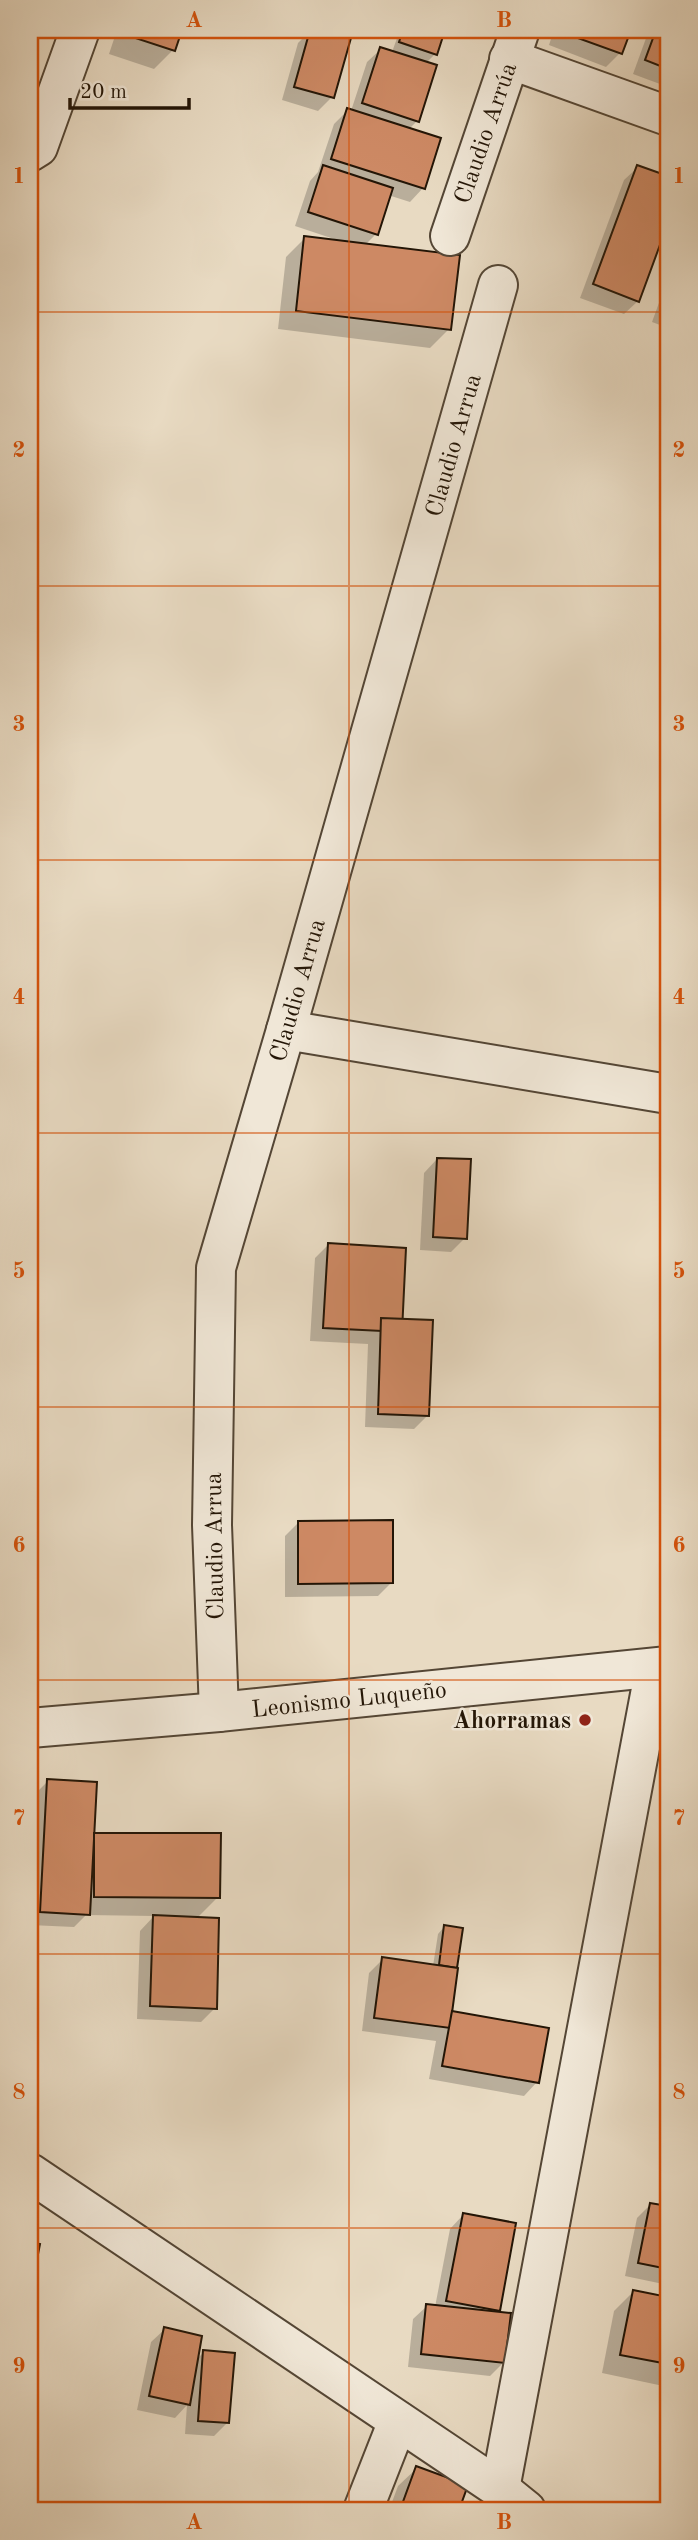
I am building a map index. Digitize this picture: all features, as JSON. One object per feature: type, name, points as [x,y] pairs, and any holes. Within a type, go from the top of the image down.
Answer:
[{"type":"street","points":[[34,149],[80,30]]},
{"type":"street","points":[[515,44],[668,116]]},
{"type":"street","name":"Claudio Arrúa","points":[[450,236],[515,44]]},
{"type":"street","name":"Claudio Arrua","points":[[219,1712],[212,1525],[215,1268],[286,1030],[498,285]]},
{"type":"street","points":[[286,1030],[668,1094]]},
{"type":"street","points":[[30,2173],[513,2500],[662,1667]]},
{"type":"street","name":"Leonismo Luqueño","points":[[30,1728],[219,1712],[662,1667]]},
{"type":"street","points":[[363,2510],[398,2421]]},
{"type":"building","points":[[128,30],[182,30],[175,51],[126,35]]},
{"type":"building","points":[[310,30],[321,30],[351,38],[334,98],[294,87]]},
{"type":"building","points":[[403,30],[445,30],[437,55],[399,42]]},
{"type":"building","points":[[631,30],[622,54],[561,32]]},
{"type":"building","points":[[656,30],[668,30],[668,69],[645,60]]},
{"type":"building","points":[[380,47],[437,65],[419,122],[362,103]]},
{"type":"building","points":[[347,108],[441,138],[425,189],[331,159]]},
{"type":"building","points":[[323,165],[393,188],[378,235],[308,212]]},
{"type":"building","points":[[637,165],[668,176],[668,223],[639,302],[593,284]]},
{"type":"building","points":[[304,236],[460,255],[451,330],[296,311]]},
{"type":"building","points":[[437,1158],[471,1159],[467,1239],[433,1237]]},
{"type":"building","points":[[328,1243],[406,1248],[402,1332],[323,1328]]},
{"type":"building","points":[[381,1318],[433,1320],[429,1416],[378,1414]]},
{"type":"building","points":[[393,1520],[393,1583],[298,1584],[298,1521]]},
{"type":"building","points":[[47,1779],[97,1782],[90,1915],[40,1912]]},
{"type":"building","points":[[94,1833],[221,1833],[220,1898],[94,1897]]},
{"type":"building","points":[[153,1915],[219,1918],[217,2009],[150,2006]]},
{"type":"building","points":[[444,1925],[463,1928],[457,1968],[439,1965]]},
{"type":"building","points":[[382,1957],[458,1968],[450,2028],[374,2018]]},
{"type":"building","points":[[452,2011],[549,2028],[539,2083],[442,2066]]},
{"type":"building","points":[[650,2203],[668,2206],[668,2269],[638,2263]]},
{"type":"building","points":[[463,2213],[516,2223],[500,2311],[446,2301]]},
{"type":"building","points":[[30,2242],[40,2244],[30,2295]]},
{"type":"building","points":[[633,2290],[668,2297],[668,2364],[620,2355]]},
{"type":"building","points":[[426,2304],[511,2313],[505,2363],[421,2354]]},
{"type":"building","points":[[164,2327],[202,2336],[190,2405],[149,2396]]},
{"type":"building","points":[[203,2350],[235,2353],[229,2423],[198,2421]]},
{"type":"building","points":[[416,2466],[468,2485],[459,2510],[400,2510]]},
{"type":"place","name":"Ahorramas","points":[[585,1720]]}]
